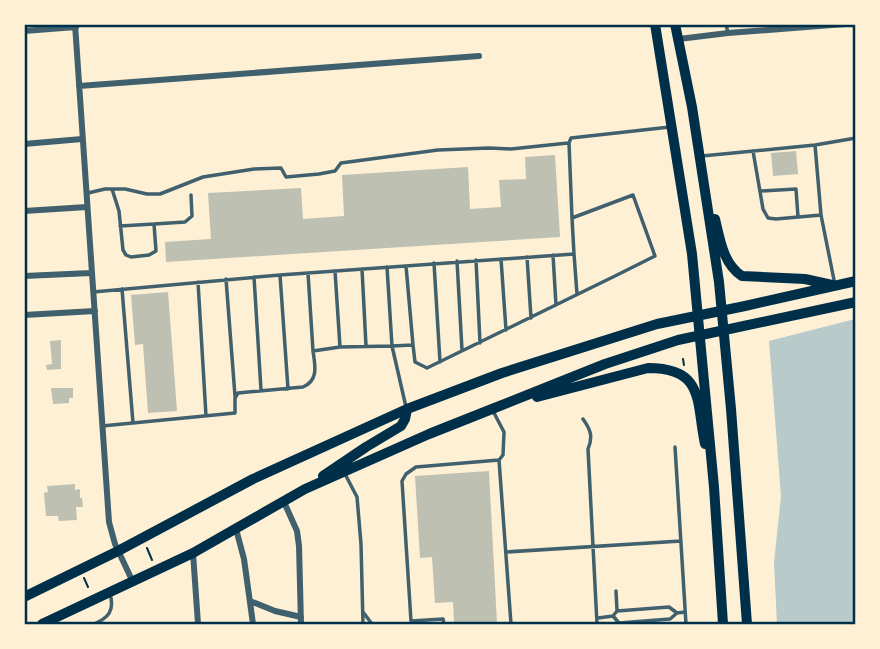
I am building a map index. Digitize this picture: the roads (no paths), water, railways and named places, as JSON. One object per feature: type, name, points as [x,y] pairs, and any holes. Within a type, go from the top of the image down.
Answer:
[{"type":"main road","points":[[654,24],[692,254],[714,487],[723,625]]},
{"type":"main road","points":[[676,24],[719,282],[747,625]]},
{"type":"main road","points":[[704,182],[726,258],[734,272],[750,278],[805,279],[836,286]]},
{"type":"main road","points":[[24,597],[118,551],[253,479],[407,409],[502,373],[657,324],[856,281]]},
{"type":"main road","points":[[305,489],[429,434],[650,348],[701,334],[856,302]]},
{"type":"main road","points":[[492,409],[648,368],[677,371],[690,381],[699,401],[714,487]]},
{"type":"main road","points":[[47,624],[132,580],[193,553],[284,502],[401,426],[407,409]]},
{"type":"street","points":[[679,39],[845,24]]},
{"type":"street","points":[[24,31],[75,26],[109,522],[118,551],[132,580]]},
{"type":"street","points":[[79,86],[479,56]]},
{"type":"street","points":[[24,144],[82,139]]},
{"type":"street","points":[[24,211],[87,207]]},
{"type":"street","points":[[24,276],[91,273]]},
{"type":"street","points":[[24,315],[94,311]]},
{"type":"street","points":[[250,601],[301,621],[297,531],[284,502]]},
{"type":"street","points":[[236,529],[244,559],[253,625]]},
{"type":"street","points":[[193,553],[198,625]]},
{"type":"lane","points":[[726,24],[728,33]]},
{"type":"lane","points":[[577,294],[569,144],[571,138],[672,127]]},
{"type":"lane","points":[[700,156],[815,145],[856,138]]},
{"type":"lane","points":[[86,193],[112,189],[160,194],[203,177],[254,169],[281,168],[286,177],[335,171],[341,163],[438,150],[511,149],[569,144]]},
{"type":"lane","points":[[815,145],[821,215],[836,286]]},
{"type":"lane","points":[[753,151],[763,209],[768,218],[821,215]]},
{"type":"lane","points":[[112,189],[126,255],[140,256],[156,251],[154,224]]},
{"type":"lane","points":[[760,191],[796,189],[798,217]]},
{"type":"lane","points":[[120,226],[189,220],[192,216],[191,195]]},
{"type":"lane","points":[[406,266],[415,362],[427,368],[655,256],[633,195],[572,218]]},
{"type":"lane","points":[[93,292],[226,279],[574,254]]},
{"type":"lane","points":[[553,255],[555,305]]},
{"type":"lane","points":[[527,257],[531,318]]},
{"type":"lane","points":[[501,259],[506,330]]},
{"type":"lane","points":[[475,260],[480,343]]},
{"type":"lane","points":[[457,261],[462,351]]},
{"type":"lane","points":[[433,263],[440,362]]},
{"type":"lane","points":[[387,267],[392,346],[407,409]]},
{"type":"lane","points":[[362,269],[366,346]]},
{"type":"lane","points":[[335,271],[340,347]]},
{"type":"lane","points":[[235,398],[238,393],[288,389],[311,384],[315,377],[308,273]]},
{"type":"lane","points":[[280,275],[288,389]]},
{"type":"lane","points":[[254,277],[261,390]]},
{"type":"lane","points":[[102,426],[235,413],[226,279]]},
{"type":"lane","points":[[198,282],[206,417]]},
{"type":"lane","points":[[122,289],[134,423]]},
{"type":"lane","points":[[313,351],[340,347],[413,345]]},
{"type":"lane","points":[[492,409],[504,432],[503,455],[499,460],[512,625]]},
{"type":"lane","points":[[583,419],[592,438],[588,449],[597,625]]},
{"type":"lane","points":[[675,447],[686,625]]},
{"type":"lane","points":[[443,625],[443,619],[411,621],[402,481],[406,474],[416,467],[499,460]]},
{"type":"lane","points":[[344,472],[357,497],[363,625]]},
{"type":"lane","points":[[506,552],[681,541]]},
{"type":"lane","points":[[93,625],[106,619],[110,613],[110,591]]},
{"type":"lane","points":[[597,618],[613,616],[617,611],[617,591]]},
{"type":"lane","points":[[617,611],[669,607],[677,612],[685,612]]},
{"type":"lane","points":[[363,611],[372,625]]},
{"type":"lane","points":[[613,616],[619,623],[670,619],[677,612]]}]
